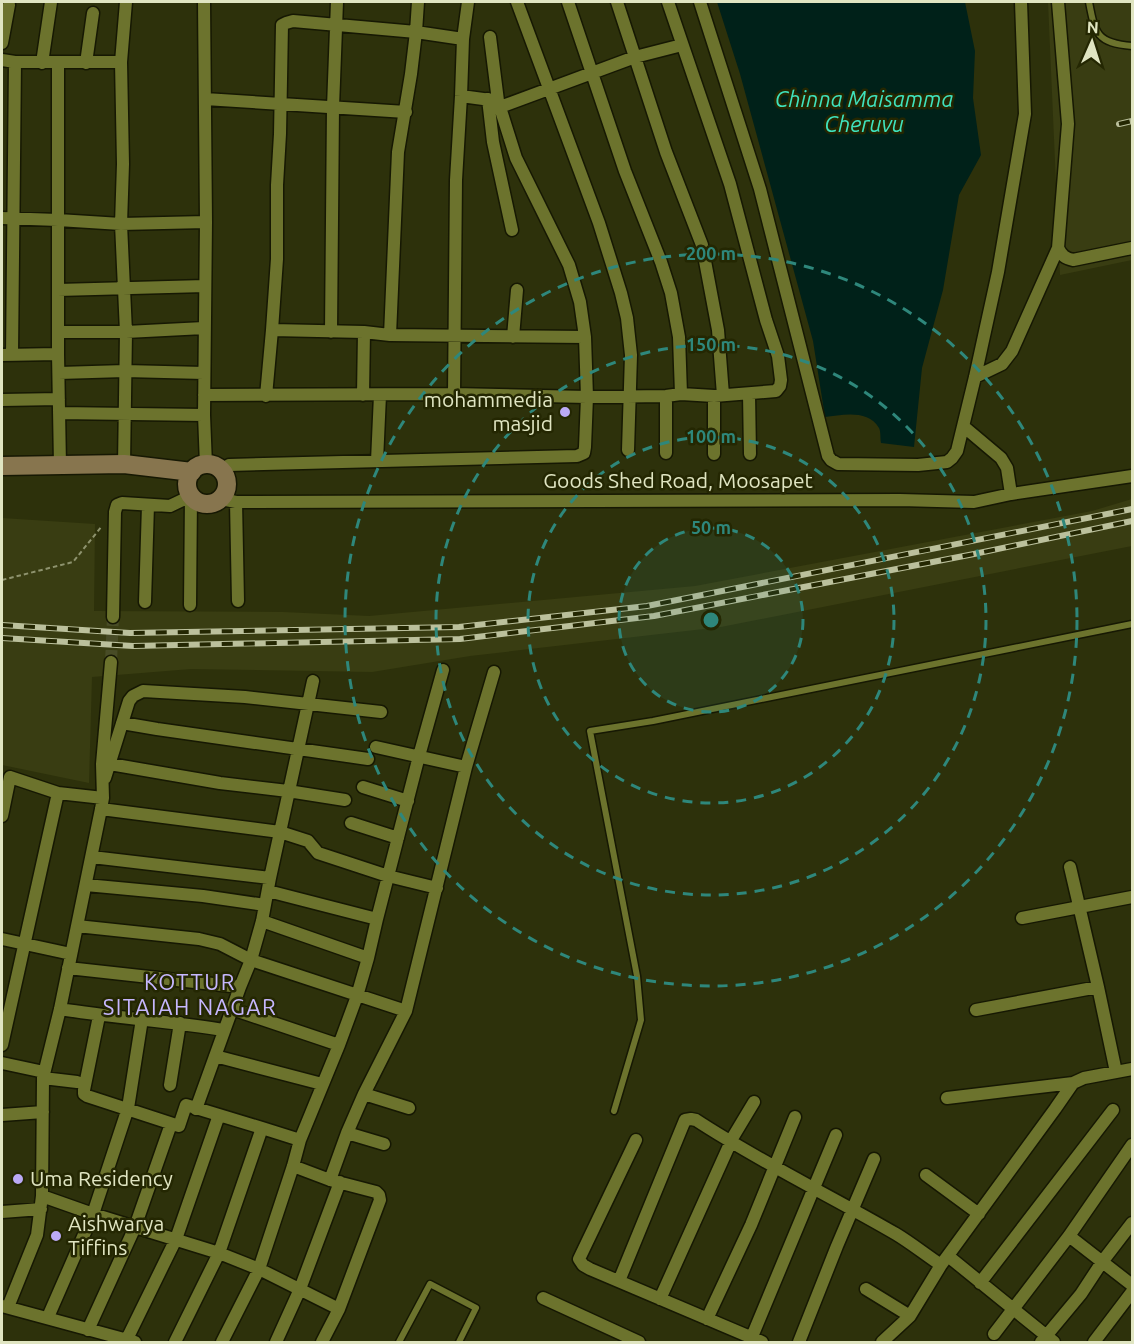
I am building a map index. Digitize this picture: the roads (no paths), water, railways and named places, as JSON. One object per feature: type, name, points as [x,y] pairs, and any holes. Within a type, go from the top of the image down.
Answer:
[{"type":"street","points":[[42,63],[51,2]]},
{"type":"street","points":[[124,464],[126,332],[121,224],[122,62],[126,2]]},
{"type":"street","points":[[204,2],[206,469]]},
{"type":"street","points":[[331,332],[333,107],[337,2]]},
{"type":"street","points":[[390,335],[398,152],[406,112],[418,2]]},
{"type":"street","points":[[454,394],[456,180],[463,39],[468,2]]},
{"type":"street","points":[[517,2],[550,88],[621,293],[627,318],[631,355],[628,450]]},
{"type":"street","points":[[568,2],[625,171],[671,293],[679,337],[681,394]]},
{"type":"street","points":[[617,2],[666,152],[702,245],[718,330],[718,396],[714,454]]},
{"type":"street","points":[[204,395],[454,394],[587,397],[681,394],[718,396],[776,391],[780,386],[781,371],[778,356],[766,320],[730,184],[668,2]]},
{"type":"street","points":[[700,2],[760,189],[828,456],[838,464],[918,465],[947,462],[957,451],[975,377],[998,272],[1025,114],[1021,2]]},
{"type":"street","points":[[975,377],[1002,363],[1012,351],[1058,248],[1068,124],[1058,2]]},
{"type":"street","points":[[2,43],[9,5]]},
{"type":"street","points":[[86,63],[93,13]]},
{"type":"street","points":[[266,396],[277,259],[282,25],[292,21],[416,32],[463,39]]},
{"type":"street","points":[[490,37],[495,103],[493,142],[512,230]]},
{"type":"street","points":[[461,96],[495,103],[550,88],[635,57],[682,45]]},
{"type":"street","points":[[2,60],[42,63],[122,62]]},
{"type":"street","points":[[15,62],[8,218],[7,355],[58,354]]},
{"type":"street","points":[[58,63],[60,465]]},
{"type":"street","points":[[205,99],[406,112]]},
{"type":"street","points":[[2,466],[124,464],[206,469],[229,465],[577,456],[584,453],[587,397],[585,337],[580,302],[569,265],[516,158],[495,103]]},
{"type":"street","points":[[8,218],[121,224],[206,222]]},
{"type":"street","points":[[1058,248],[1061,255],[1073,260],[1132,248]]},
{"type":"street","points":[[58,290],[205,286]]},
{"type":"street","points":[[513,337],[517,290]]},
{"type":"street","points":[[58,332],[126,332],[204,328]]},
{"type":"street","points":[[272,330],[390,335],[585,337]]},
{"type":"street","points":[[363,395],[364,333]]},
{"type":"street","points":[[59,373],[125,371],[204,373]]},
{"type":"street","points":[[749,394],[750,454]]},
{"type":"street","points":[[377,460],[380,395]]},
{"type":"street","points":[[666,396],[666,453]]},
{"type":"street","points":[[2,400],[59,399]]},
{"type":"street","points":[[59,414],[204,415]]},
{"type":"street","points":[[963,426],[1001,458],[1007,468],[1011,494]]},
{"type":"street","points":[[229,501],[209,504],[196,501],[188,491],[188,477],[206,469],[225,475],[229,501],[238,601]]},
{"type":"street","name":"Goods Shed Road, Moosapet","points":[[229,501],[900,500],[974,502],[1011,494],[1132,476]]},
{"type":"street","points":[[113,617],[117,505],[122,503],[170,506],[191,496]]},
{"type":"street","points":[[190,605],[191,496]]},
{"type":"street","points":[[145,602],[148,504]]},
{"type":"street","points":[[102,798],[102,764],[111,662]]},
{"type":"street","points":[[222,1342],[259,1269],[300,1140],[357,996],[443,670]]},
{"type":"street","points":[[276,1342],[300,1288],[335,1181],[347,1133],[406,1011],[466,767],[494,672]]},
{"type":"street","points":[[196,1109],[251,960],[262,921],[312,681]]},
{"type":"street","points":[[219,1115],[176,1239],[131,1342],[5,1306],[37,1235],[42,1203],[43,1075],[60,1009],[102,798],[129,701],[143,691],[245,698],[381,712]]},
{"type":"street","points":[[122,723],[368,759]]},
{"type":"street","points":[[376,747],[466,767]]},
{"type":"street","points":[[110,764],[220,783],[288,790],[345,800]]},
{"type":"street","points":[[2,816],[10,777],[58,793],[102,798],[280,832],[308,841],[318,853],[388,876],[437,888]]},
{"type":"street","points":[[363,787],[408,801]]},
{"type":"street","points":[[2,1045],[58,793]]},
{"type":"street","points":[[351,823],[398,837]]},
{"type":"street","points":[[92,857],[270,878]]},
{"type":"street","points":[[1070,867],[1116,1072]]},
{"type":"street","points":[[86,885],[203,896],[266,905]]},
{"type":"street","points":[[268,891],[377,919]]},
{"type":"street","points":[[1023,918],[1132,897]]},
{"type":"street","points":[[262,921],[368,958]]},
{"type":"street","points":[[77,926],[199,939],[220,944],[251,960],[406,1011]]},
{"type":"street","points":[[2,939],[71,954]]},
{"type":"street","points":[[68,968],[240,987]]},
{"type":"street","points":[[976,1010],[1098,987]]},
{"type":"street","points":[[60,1009],[99,1016],[180,1023],[225,1030]]},
{"type":"street","points":[[232,1009],[339,1045]]},
{"type":"street","points":[[99,1016],[84,1094],[179,1126],[186,1106],[300,1140]]},
{"type":"street","points":[[48,1317],[93,1214],[128,1108],[142,1019]]},
{"type":"street","points":[[170,1085],[180,1023]]},
{"type":"street","points":[[215,1056],[322,1084]]},
{"type":"street","points":[[2,1063],[77,1082]]},
{"type":"street","points":[[947,1098],[1073,1083],[1084,1078],[1132,1069]]},
{"type":"street","points":[[882,1342],[910,1316],[945,1261],[1073,1083]]},
{"type":"street","points":[[364,1094],[409,1108]]},
{"type":"street","points":[[660,1299],[730,1143],[754,1102]]},
{"type":"street","points":[[980,1283],[1113,1110]]},
{"type":"street","points":[[2,1114],[43,1112]]},
{"type":"street","points":[[707,1319],[751,1225],[795,1117]]},
{"type":"street","points":[[619,1281],[685,1120],[691,1119],[774,1168],[945,1261],[980,1283],[1047,1340],[1132,1222]]},
{"type":"street","points":[[88,1330],[135,1227],[171,1124]]},
{"type":"street","points":[[175,1342],[219,1253],[262,1128]]},
{"type":"street","points":[[347,1133],[384,1144]]},
{"type":"street","points":[[636,1140],[579,1259],[583,1265],[757,1341],[813,1188],[836,1136]]},
{"type":"street","points":[[994,1334],[1069,1236],[1132,1145]]},
{"type":"street","points":[[799,1342],[874,1159]]},
{"type":"street","points":[[293,1166],[376,1192],[380,1200],[339,1309],[322,1342]]},
{"type":"street","points":[[926,1175],[979,1214]]},
{"type":"street","points":[[2,1212],[42,1203],[93,1214],[219,1253],[300,1288],[339,1309]]},
{"type":"street","points":[[1069,1236],[1132,1285]]},
{"type":"street","points":[[866,1289],[910,1316]]},
{"type":"street","points":[[1094,1342],[1132,1292]]},
{"type":"street","points":[[543,1298],[639,1342]]},
{"type":"lane","points":[[1089,2],[1094,28],[1115,45],[1132,46]]},
{"type":"lane","points":[[615,1111],[641,1020],[637,976],[590,731],[653,722],[1132,624]]},
{"type":"lane","points":[[399,1342],[430,1284],[476,1308],[459,1342]]},
{"type":"water","name":"Chinna Maisamma Cheruvu","points":[[717,2],[965,2],[975,51],[973,98],[981,155],[959,195],[943,290],[922,368],[914,447],[881,443],[879,428],[868,418],[854,415],[825,417],[813,341],[740,74]]},
{"type":"tunnel","points":[[111,662],[113,617]]},
{"type":"railway","points":[[1119,124],[1132,121]]},
{"type":"railway","points":[[2,625],[130,633],[459,627],[647,606],[1132,509]]},
{"type":"railway","points":[[2,638],[133,646],[460,639],[654,616],[1132,521]]},
{"type":"place","name":"mohammedia masjid","points":[[565,412]]},
{"type":"place","name":"Uma Residency","points":[[18,1179]]},
{"type":"place","name":"Aishwarya Tiffins","points":[[56,1236]]},
{"type":"district","name":"KOTTUR SITAIAH NAGAR","points":[[190,994]]}]
